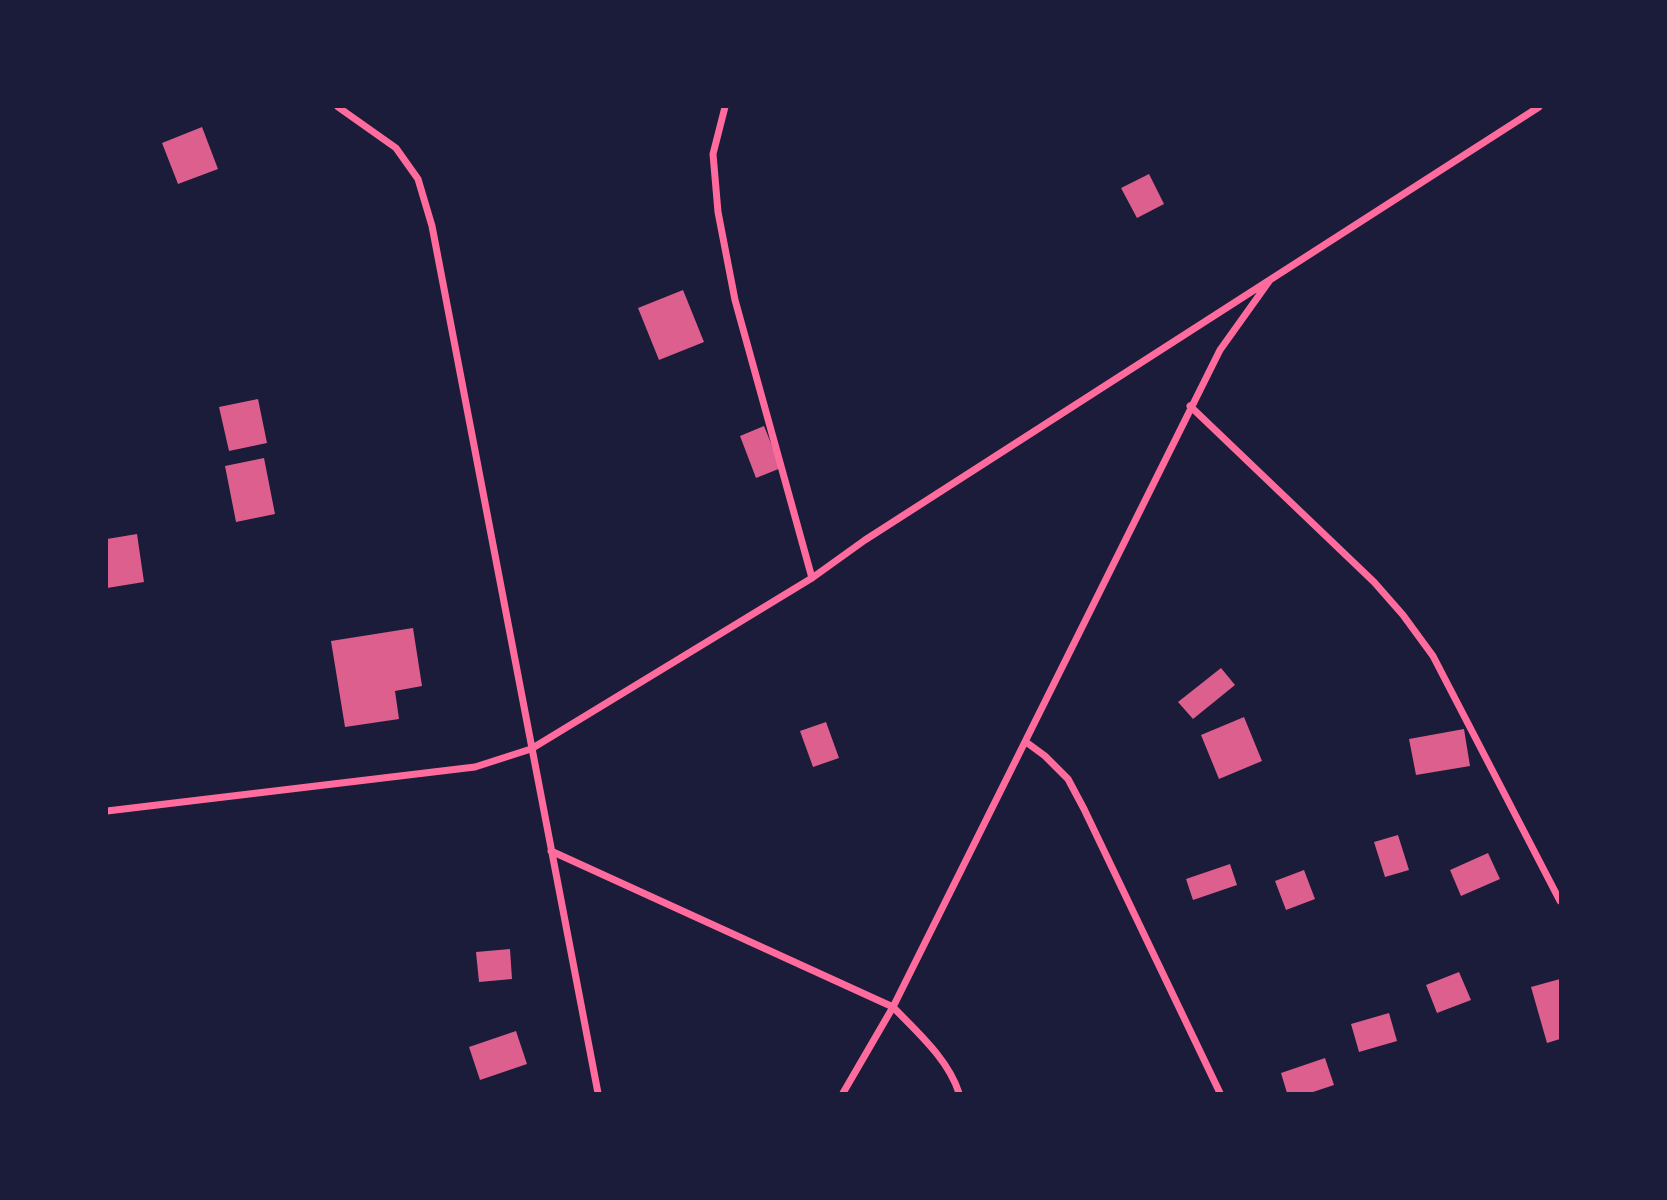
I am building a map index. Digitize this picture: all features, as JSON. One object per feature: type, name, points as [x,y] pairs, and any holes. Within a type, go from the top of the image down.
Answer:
[{"type":"street","points":[[338,107],[396,148],[418,179],[432,226],[598,1093]]},
{"type":"street","points":[[725,107],[713,154],[718,212],[735,300],[812,578]]},
{"type":"street","points":[[107,811],[475,767],[531,749],[812,578],[865,540],[1539,107]]},
{"type":"street","points":[[843,1093],[893,1007],[1190,406],[1220,350],[1273,276]]},
{"type":"street","points":[[1190,406],[1374,582],[1403,615],[1433,656],[1560,901]]},
{"type":"street","points":[[1026,742],[1068,779],[1220,1093]]},
{"type":"street","points":[[551,851],[893,1007],[931,1047],[955,1082],[959,1093]]},
{"type":"building","points":[[202,127],[218,169],[178,184],[162,143]]},
{"type":"building","points":[[1149,174],[1164,204],[1137,218],[1121,188]]},
{"type":"building","points":[[683,290],[704,342],[659,360],[638,308]]},
{"type":"building","points":[[258,399],[267,443],[229,451],[219,407]]},
{"type":"building","points":[[764,426],[781,468],[756,478],[740,436]]},
{"type":"building","points":[[264,458],[275,514],[236,522],[225,466]]},
{"type":"building","points":[[137,534],[144,582],[107,588],[107,539]]},
{"type":"building","points":[[413,628],[422,686],[395,691],[399,719],[345,727],[331,641]]},
{"type":"building","points":[[1221,668],[1235,685],[1193,719],[1178,702]]},
{"type":"building","points":[[1244,717],[1262,761],[1219,779],[1201,735]]},
{"type":"building","points":[[826,722],[839,758],[813,767],[800,731]]},
{"type":"building","points":[[1464,729],[1470,766],[1416,775],[1409,739]]},
{"type":"building","points":[[1398,835],[1409,870],[1385,877],[1374,842]]},
{"type":"building","points":[[1488,853],[1500,879],[1461,896],[1450,870]]},
{"type":"building","points":[[1230,864],[1237,885],[1193,900],[1186,879]]},
{"type":"building","points":[[1304,870],[1315,899],[1286,910],[1275,881]]},
{"type":"building","points":[[510,949],[512,979],[479,982],[476,952]]},
{"type":"building","points":[[1459,972],[1471,1000],[1437,1013],[1426,985]]},
{"type":"building","points":[[1560,979],[1560,1039],[1547,1043],[1531,987]]},
{"type":"building","points":[[1389,1013],[1397,1041],[1359,1052],[1351,1024]]},
{"type":"building","points":[[516,1031],[527,1064],[480,1080],[469,1047]]},
{"type":"building","points":[[1325,1058],[1334,1085],[1310,1093],[1287,1093],[1281,1073]]}]
